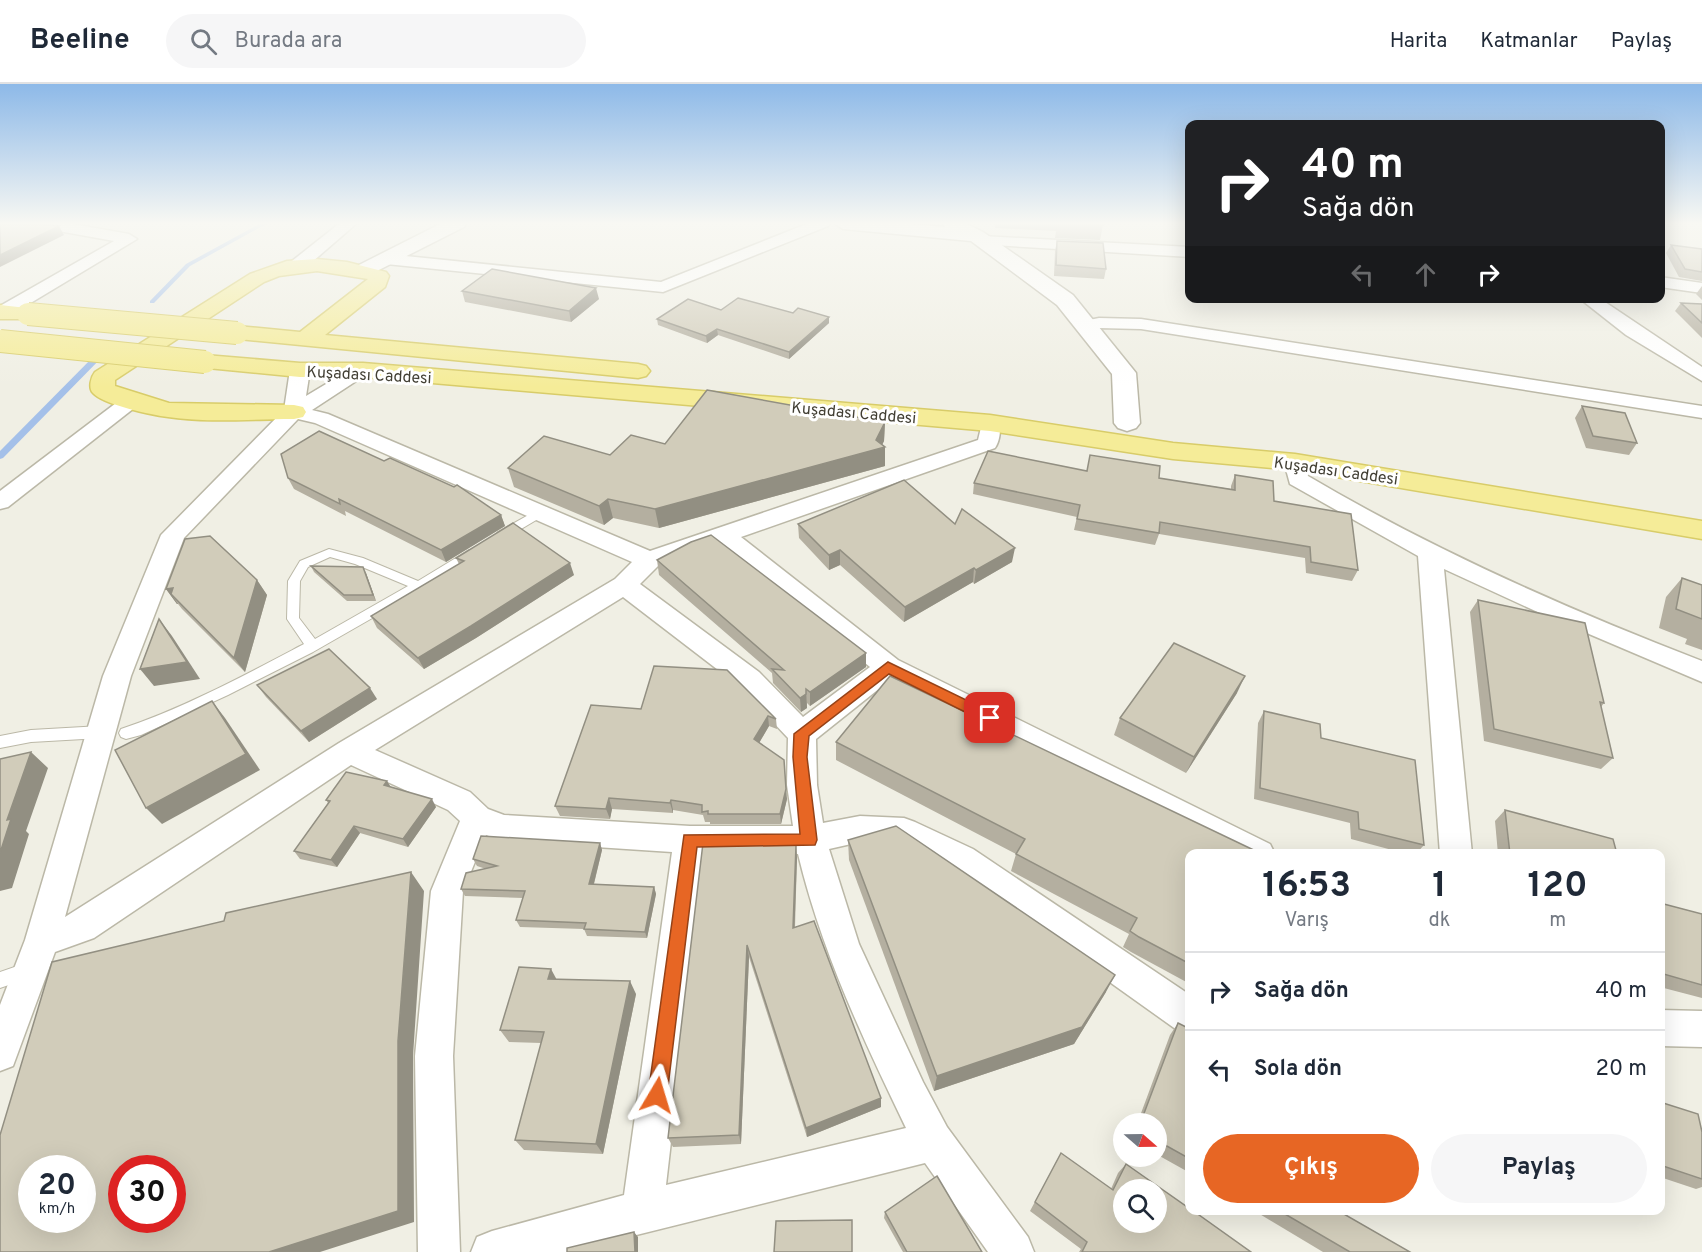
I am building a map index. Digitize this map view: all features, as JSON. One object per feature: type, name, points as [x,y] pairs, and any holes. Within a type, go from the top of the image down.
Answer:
[{"type":"main road","points":[[258,278],[104,377],[103,390],[131,401],[169,410],[294,412]]},
{"type":"main road","points":[[305,339],[378,283],[379,278]]},
{"type":"main road","name":"Kuşadası Caddesi","points":[[2,312],[305,339],[969,404],[1316,445],[1702,508]]},
{"type":"main road","name":"Kuşadası Caddesi","points":[[0,341],[300,370],[363,370],[990,423],[1173,451],[1295,462],[1702,530]]},
{"type":"street","points":[[2,312],[62,278]]},
{"type":"street","points":[[569,278],[663,287],[687,278]]},
{"type":"street","points":[[1033,278],[1065,300],[1124,373],[1127,423]]},
{"type":"street","points":[[1665,283],[1702,288]]},
{"type":"street","points":[[1594,303],[1632,331],[1702,375]]},
{"type":"street","points":[[1085,326],[1141,324],[1300,347],[1702,412]]},
{"type":"street","points":[[294,412],[300,370]]},
{"type":"street","points":[[0,1053],[42,940],[113,732],[117,676],[173,534],[294,412],[363,370]]},
{"type":"street","points":[[0,502],[131,401]]},
{"type":"street","points":[[294,412],[321,418],[649,560]]},
{"type":"street","points":[[42,940],[82,927],[349,751],[624,585],[649,560],[988,444],[990,423]]},
{"type":"street","points":[[1295,462],[1298,479],[1341,507],[1430,554],[1496,586],[1702,672]]},
{"type":"street","points":[[724,535],[888,668],[1249,849]]},
{"type":"street","points":[[1430,554],[1456,849]]},
{"type":"street","points":[[624,585],[749,679],[802,734]]},
{"type":"street","points":[[888,668],[802,734],[800,757],[809,840],[820,881],[870,1016],[933,1141],[1013,1252]]},
{"type":"street","points":[[349,751],[459,801],[477,818],[503,828],[690,840],[809,840],[860,829],[904,831],[962,859],[1185,1014]]},
{"type":"street","points":[[439,1252],[434,1056],[447,891],[477,818]]},
{"type":"street","points":[[642,1211],[690,840]]},
{"type":"street","points":[[1665,1028],[1702,1029]]},
{"type":"street","points":[[492,1252],[642,1211],[933,1141]]},
{"type":"lane","points":[[0,742],[31,736],[136,731],[204,702],[312,645],[419,586],[539,513]]},
{"type":"lane","points":[[312,645],[293,619],[294,581],[304,564],[329,553],[359,561],[419,586]]},
{"type":"lane","points":[[0,980],[31,970]]},
{"type":"building","points":[[480,278],[539,278],[596,288],[569,311],[462,291]]},
{"type":"building","points":[[738,298],[793,313],[798,308],[829,317],[789,352],[717,329],[706,336],[657,319],[688,299],[721,310]]},
{"type":"building","points":[[1681,303],[1702,304],[1702,323]]},
{"type":"building","points":[[707,390],[885,422],[876,440],[885,447],[655,509],[608,499],[599,506],[508,468],[544,436],[610,455],[631,435],[665,444]]},
{"type":"building","points":[[1582,406],[1625,413],[1637,443],[1593,436]]},
{"type":"building","points":[[319,431],[384,461],[390,458],[454,487],[457,485],[501,515],[441,550],[339,499],[340,504],[288,478],[281,454]]},
{"type":"building","points":[[988,451],[1087,471],[1090,455],[1160,466],[1159,478],[1235,490],[1235,475],[1273,481],[1274,501],[1351,514],[1358,570],[1311,562],[1310,547],[1160,522],[1159,533],[1077,519],[1080,505],[974,483]]},
{"type":"building","points":[[904,480],[955,524],[962,509],[1015,548],[905,607],[840,550],[829,555],[798,524]]},
{"type":"building","points":[[513,523],[570,563],[418,658],[371,616],[464,561],[456,558]]},
{"type":"building","points":[[711,535],[866,653],[810,692],[806,689],[806,694],[800,698],[772,669],[784,670],[657,560],[691,542]]},
{"type":"building","points":[[210,536],[257,580],[234,658],[171,594],[173,588],[166,589],[185,539]]},
{"type":"building","points":[[311,566],[363,567],[373,595],[344,595]]},
{"type":"building","points":[[1682,578],[1702,585],[1702,619],[1676,609]]},
{"type":"building","points":[[1478,600],[1585,623],[1604,703],[1600,702],[1613,758],[1494,729]]},
{"type":"building","points":[[159,619],[187,662],[140,669]]},
{"type":"building","points":[[1174,643],[1245,676],[1194,757],[1120,718]]},
{"type":"building","points":[[329,649],[370,688],[301,731],[257,685]]},
{"type":"building","points":[[654,666],[727,670],[776,719],[768,716],[754,739],[784,760],[786,789],[780,814],[708,814],[708,811],[702,812],[702,805],[671,800],[670,803],[609,798],[606,809],[555,806],[591,705],[641,709]]},
{"type":"building","points":[[890,676],[1252,849],[1185,849],[1185,961],[1130,931],[1137,918],[1016,854],[1025,839],[836,742]]},
{"type":"building","points":[[212,701],[246,754],[146,808],[115,750]]},
{"type":"building","points":[[1264,711],[1320,724],[1321,738],[1415,760],[1424,845],[1359,829],[1358,812],[1260,788]]},
{"type":"building","points":[[31,752],[7,820],[11,819],[0,853],[0,759]]},
{"type":"building","points":[[346,772],[387,781],[384,785],[432,799],[403,839],[354,826],[331,860],[294,851],[330,801],[326,800]]},
{"type":"building","points":[[1505,810],[1613,839],[1616,849],[1509,849]]},
{"type":"building","points":[[896,826],[1115,975],[1082,1027],[937,1076],[848,840]]},
{"type":"building","points":[[481,836],[600,843],[589,884],[654,887],[645,932],[584,929],[586,923],[516,920],[525,891],[461,889],[466,873],[497,866],[473,859]]},
{"type":"building","points":[[703,843],[796,845],[793,928],[814,921],[881,1098],[806,1128],[747,945],[739,1135],[668,1138]]},
{"type":"building","points":[[411,872],[398,1041],[398,1211],[269,1252],[0,1252],[0,1135],[52,962],[224,921],[226,913]]},
{"type":"building","points":[[1665,904],[1702,914],[1702,985],[1665,974]]},
{"type":"building","points":[[519,967],[551,969],[548,979],[630,981],[596,1144],[515,1140],[544,1032],[500,1030]]},
{"type":"building","points":[[1178,1023],[1185,1026],[1185,1156],[1167,1146],[1167,1113],[1144,1113]]},
{"type":"building","points":[[1665,1104],[1698,1114],[1702,1132],[1702,1179],[1665,1167]]},
{"type":"building","points":[[1061,1153],[1113,1190],[1113,1233],[1167,1233],[1167,1193],[1185,1205],[1185,1215],[1199,1215],[1251,1252],[1082,1252],[1087,1242],[1035,1202]]},
{"type":"building","points":[[1124,1167],[1130,1167],[1147,1179],[1118,1179]]},
{"type":"building","points":[[937,1176],[982,1252],[907,1252],[885,1212]]},
{"type":"building","points":[[1287,1215],[1346,1215],[1410,1252],[1350,1252]]},
{"type":"building","points":[[852,1220],[852,1252],[774,1252],[776,1221]]},
{"type":"building","points":[[634,1232],[635,1252],[567,1252],[567,1248]]},
{"type":"waterway","points":[[152,302],[176,278]]},
{"type":"waterway","points":[[0,456],[103,352]]},
{"type":"route","points":[[657,1095],[690,840],[809,840],[800,757],[802,734],[888,668],[990,718]]}]
